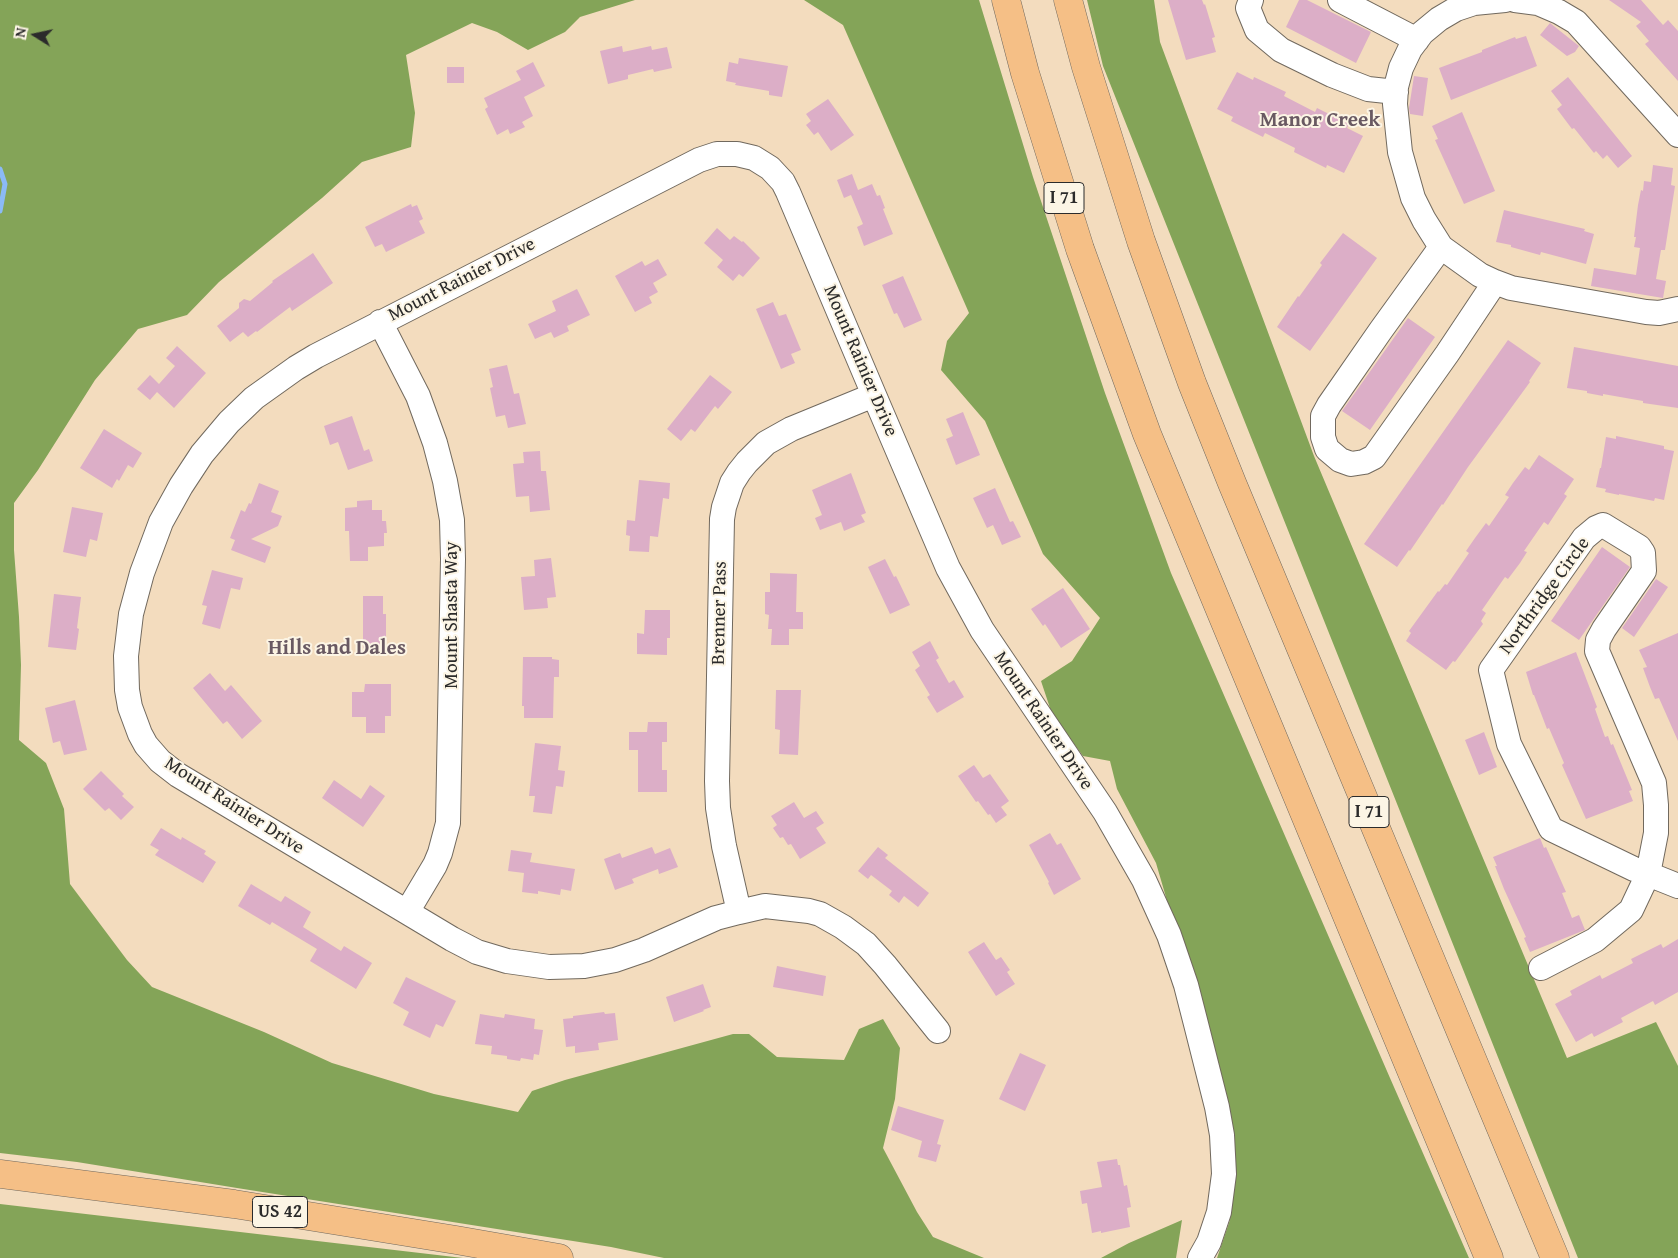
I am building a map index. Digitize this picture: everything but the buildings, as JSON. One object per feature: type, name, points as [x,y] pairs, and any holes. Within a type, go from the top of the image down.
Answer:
[{"type":"main road","name":"I 71","points":[[1006,0],[1025,73],[1080,249],[1147,434],[1489,1258]]},
{"type":"main road","name":"I 71","points":[[1068,0],[1086,67],[1141,241],[1192,383],[1555,1258]]},
{"type":"main road","name":"US 42","points":[[0,1174],[234,1204],[559,1258]]},
{"type":"street","points":[[1251,0],[1248,8],[1258,30],[1281,50],[1332,75],[1368,89],[1396,92]]},
{"type":"street","points":[[1340,0],[1417,40]]},
{"type":"street","points":[[1505,0],[1474,3],[1456,9],[1438,19],[1422,33],[1410,49],[1401,68],[1395,104],[1400,152],[1413,198],[1420,212],[1441,247],[1480,275],[1495,282],[1511,288],[1646,312],[1659,313],[1678,309]]},
{"type":"street","points":[[1515,0],[1538,3],[1576,22],[1678,135]]},
{"type":"street","name":"Mount Rainier Drive","points":[[938,1031],[866,944],[844,927],[820,914],[801,910],[765,906],[739,912],[716,918],[644,950],[615,960],[584,966],[549,967],[507,961],[477,952],[452,940],[166,766],[146,744],[140,734],[130,707],[127,690],[126,656],[131,614],[142,573],[161,522],[202,454],[229,422],[254,398],[316,356],[699,160],[717,154],[737,154],[754,158],[770,168],[783,182],[948,568],[1006,667],[1055,736],[1105,812],[1144,880],[1169,935],[1186,985],[1217,1107],[1222,1135],[1224,1174],[1220,1203],[1214,1229],[1200,1258]]},
{"type":"street","points":[[1441,247],[1386,323],[1323,416],[1323,437],[1327,449],[1340,460],[1351,464],[1364,462],[1374,457],[1495,282]]},
{"type":"street","name":"Mount Shasta Way","points":[[380,322],[418,396],[435,443],[445,480],[452,520],[453,559],[448,823],[435,865],[407,912]]},
{"type":"street","name":"Brenner Pass","points":[[739,912],[724,846],[718,808],[722,519],[724,507],[732,483],[739,472],[766,443],[791,429],[874,395]]},
{"type":"street","name":"Northridge Circle","points":[[1541,968],[1595,940],[1631,910],[1648,874],[1656,833],[1654,783],[1597,651],[1598,640],[1604,629],[1644,571],[1643,553],[1639,547],[1603,525],[1584,538],[1491,670],[1509,744],[1551,829],[1634,869],[1648,874],[1678,886]]},
{"type":"green space","points":[[0,0],[635,0],[580,17],[565,32],[528,50],[497,32],[472,23],[406,55],[415,113],[411,147],[362,162],[322,198],[219,282],[187,315],[138,329],[95,380],[38,470],[14,503],[14,550],[21,665],[19,740],[46,763],[64,809],[70,884],[127,960],[152,987],[264,1032],[332,1063],[434,1094],[518,1112],[532,1091],[565,1080],[733,1034],[749,1034],[777,1057],[844,1060],[859,1029],[883,1019],[900,1048],[895,1099],[883,1148],[917,1212],[933,1237],[984,1258],[664,1258],[611,1247],[77,1162],[0,1153]]},
{"type":"green space","points":[[804,0],[979,0],[1033,177],[1105,393],[1171,573],[1469,1258],[1217,1258],[1230,1220],[1232,1174],[1213,1058],[1156,863],[1117,789],[1110,761],[1083,756],[1052,714],[1041,681],[1072,661],[1100,618],[1043,554],[985,421],[941,370],[947,341],[969,313],[843,25]]},
{"type":"green space","points":[[1087,0],[1154,0],[1160,42],[1314,456],[1567,1058],[1656,1022],[1678,1066],[1678,1258],[1578,1258],[1103,66]]},
{"type":"green space","points":[[0,1204],[463,1258],[0,1258]]},
{"type":"green space","points":[[1182,1220],[1176,1258],[1101,1258],[1129,1243]]},
{"type":"waterway","points":[[0,169],[5,184],[0,211]]},
{"type":"district","name":"Manor Creek","points":[[1320,121]]},
{"type":"district","name":"Hills and Dales","points":[[337,649]]}]
